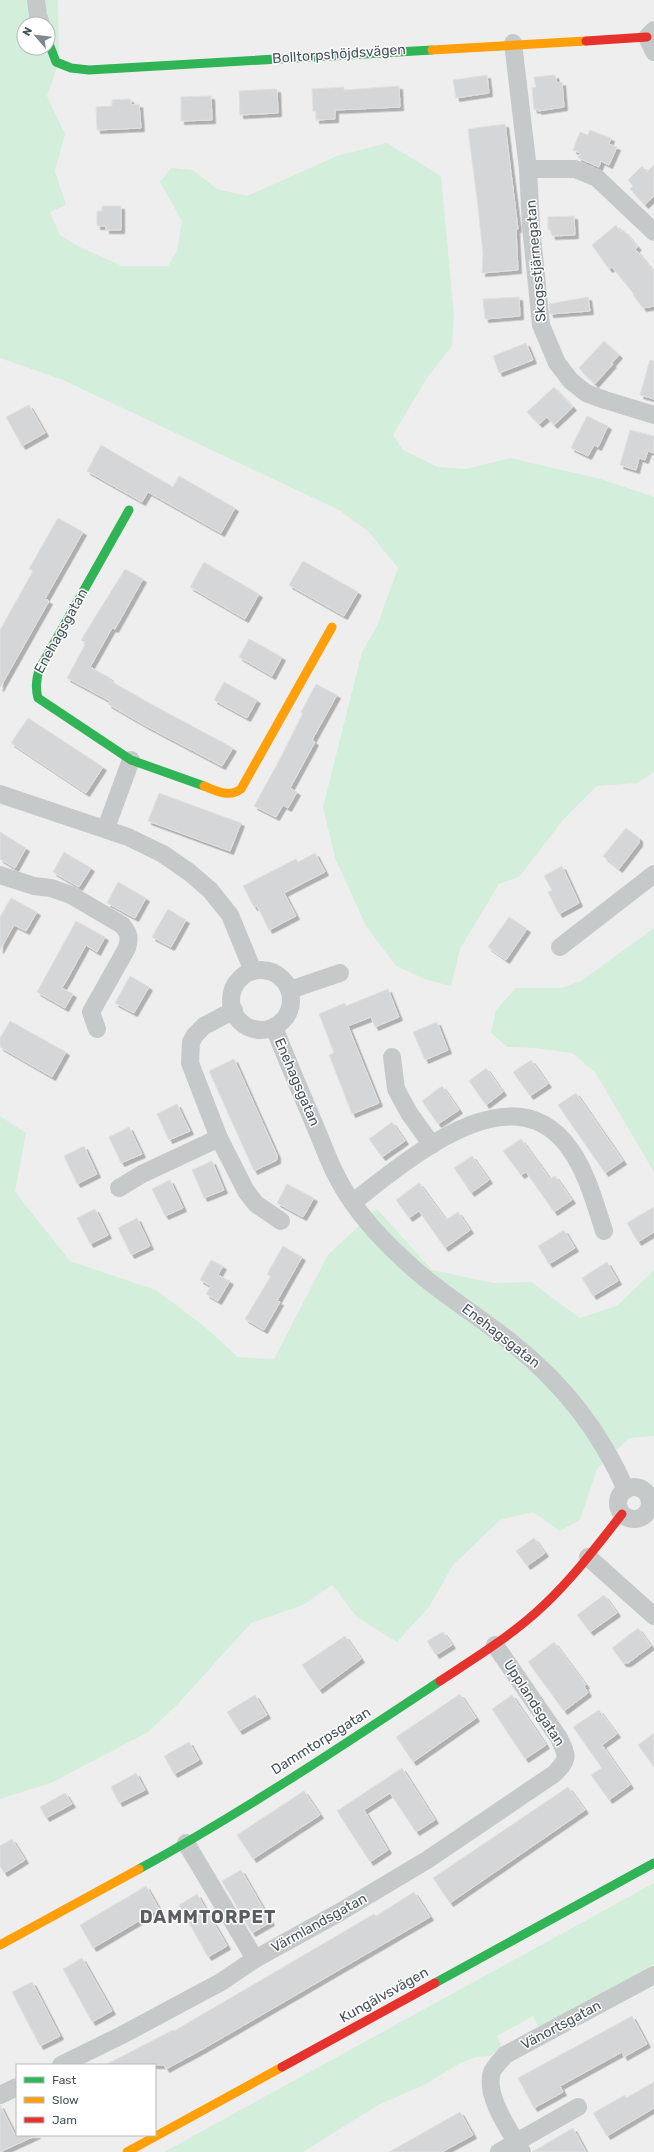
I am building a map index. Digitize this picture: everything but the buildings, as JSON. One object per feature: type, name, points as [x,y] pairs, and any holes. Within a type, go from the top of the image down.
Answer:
[{"type":"street","points":[[36,0],[38,16]]},
{"type":"street","name":"Bolltorpshöjdsvägen","points":[[54,56],[56,62],[71,68],[90,70],[513,43],[652,39]]},
{"type":"street","name":"Skogsstjärnegatan","points":[[513,43],[528,169],[531,226],[541,325],[557,363],[570,381],[586,393],[654,415]]},
{"type":"street","points":[[528,169],[575,169],[597,178],[654,232]]},
{"type":"street","name":"Enehagsgatan","points":[[129,510],[40,668],[35,680],[35,688],[38,698],[131,760],[225,794],[236,793],[241,789],[332,627]]},
{"type":"street","points":[[106,828],[131,760]]},
{"type":"street","points":[[0,794],[128,836],[163,854],[210,890],[230,915],[253,971]]},
{"type":"street","points":[[560,947],[654,874]]},
{"type":"street","points":[[0,875],[34,886],[52,888],[71,895],[122,925],[126,930],[130,938],[127,948],[91,1012],[97,1029]]},
{"type":"street","points":[[281,1221],[256,1204],[220,1138],[195,1078],[189,1053],[191,1042],[204,1026],[234,1010],[232,999],[234,989],[243,976],[253,971],[266,970],[275,973],[282,979],[290,990],[340,973]]},
{"type":"street","name":"Enehagsgatan","points":[[234,1010],[239,1019],[248,1026],[264,1029],[274,1026],[283,1020],[289,1011],[291,1001],[290,990]]},
{"type":"street","name":"Enehagsgatan","points":[[274,1026],[336,1176],[353,1202],[406,1262],[427,1280],[512,1342],[539,1366],[563,1391],[597,1435],[615,1464],[626,1490]]},
{"type":"street","points":[[392,1057],[396,1089],[410,1113],[432,1145]]},
{"type":"street","points":[[353,1202],[432,1145],[471,1123],[500,1116],[529,1118],[551,1130],[569,1148],[587,1184],[604,1231]]},
{"type":"street","points":[[119,1188],[142,1174],[220,1138]]},
{"type":"street","points":[[635,1487],[644,1491],[649,1498],[652,1508],[639,1519],[630,1519],[622,1514],[618,1502],[619,1496],[626,1490],[635,1487]]},
{"type":"street","name":"Dammtorpsgatan","points":[[0,1945],[186,1843],[336,1750],[495,1644],[542,1607],[588,1557],[622,1514]]},
{"type":"street","points":[[588,1557],[654,1616]]},
{"type":"street","name":"Upplandsgatan","points":[[495,1644],[559,1738],[567,1754],[565,1763]]},
{"type":"street","name":"Värmlandsgatan","points":[[63,2064],[122,2035],[221,1982],[255,1959],[340,1912],[428,1860],[554,1774],[565,1763]]},
{"type":"street","points":[[186,1843],[255,1959]]},
{"type":"street","name":"Kungälvsvägen","points":[[127,2152],[654,1863]]},
{"type":"street","name":"Vänortsgatan","points":[[519,2147],[491,2092],[492,2072],[505,2055],[654,1975]]},
{"type":"street","points":[[0,2095],[16,2087]]},
{"type":"street","points":[[499,2152],[519,2147],[578,2107]]},
{"type":"green space","points":[[0,0],[58,0],[59,61],[47,96],[65,134],[55,171],[66,205],[50,212],[60,235],[82,248],[122,266],[168,266],[177,251],[182,221],[160,182],[171,168],[193,170],[217,189],[247,196],[337,156],[387,143],[441,176],[454,316],[452,346],[427,378],[393,435],[403,450],[438,467],[466,469],[510,458],[601,479],[654,497],[654,772],[637,783],[597,786],[563,820],[519,877],[499,884],[460,949],[451,986],[427,980],[396,966],[366,926],[335,858],[323,807],[362,652],[377,626],[398,568],[368,531],[339,510],[63,380],[0,358]]},
{"type":"green space","points":[[654,928],[654,1172],[595,1072],[572,1053],[535,1048],[507,1047],[491,1033],[496,1010],[516,988],[561,988],[581,981]]},
{"type":"green space","points":[[0,1116],[26,1133],[15,1192],[70,1261],[156,1290],[205,1327],[238,1357],[274,1359],[328,1255],[377,1209],[432,1270],[493,1283],[531,1282],[580,1318],[617,1306],[654,1270],[654,1436],[629,1438],[597,1469],[580,1520],[560,1531],[533,1512],[500,1520],[453,1565],[429,1607],[397,1642],[357,1617],[332,1585],[303,1605],[251,1623],[176,1706],[148,1732],[51,1783],[0,1799]]},
{"type":"green space","points":[[654,1883],[654,1964],[539,2028],[533,2016],[497,2036],[502,2048],[489,2056],[476,2057],[460,2063],[426,2084],[378,2105],[303,2152],[164,2152]]},
{"type":"traffic: fast","points":[[54,56],[56,62],[71,68],[89,70],[432,50]]},
{"type":"traffic: fast","points":[[129,510],[40,668],[36,683],[38,698],[131,760],[204,786]]},
{"type":"traffic: fast","points":[[139,1869],[254,1802],[440,1681]]},
{"type":"traffic: fast","points":[[435,1983],[654,1863]]},
{"type":"traffic: slow","points":[[432,50],[586,41]]},
{"type":"traffic: slow","points":[[204,786],[222,793],[232,793],[241,789],[332,627]]},
{"type":"traffic: slow","points":[[0,1945],[139,1869]]},
{"type":"traffic: slow","points":[[127,2152],[282,2067]]},
{"type":"traffic: jam","points":[[586,41],[647,37]]},
{"type":"traffic: jam","points":[[440,1681],[505,1637],[542,1607],[574,1574],[622,1514]]},
{"type":"traffic: jam","points":[[282,2067],[435,1983]]},
{"type":"district","name":"DAMMTORPET","points":[[208,1917]]}]
